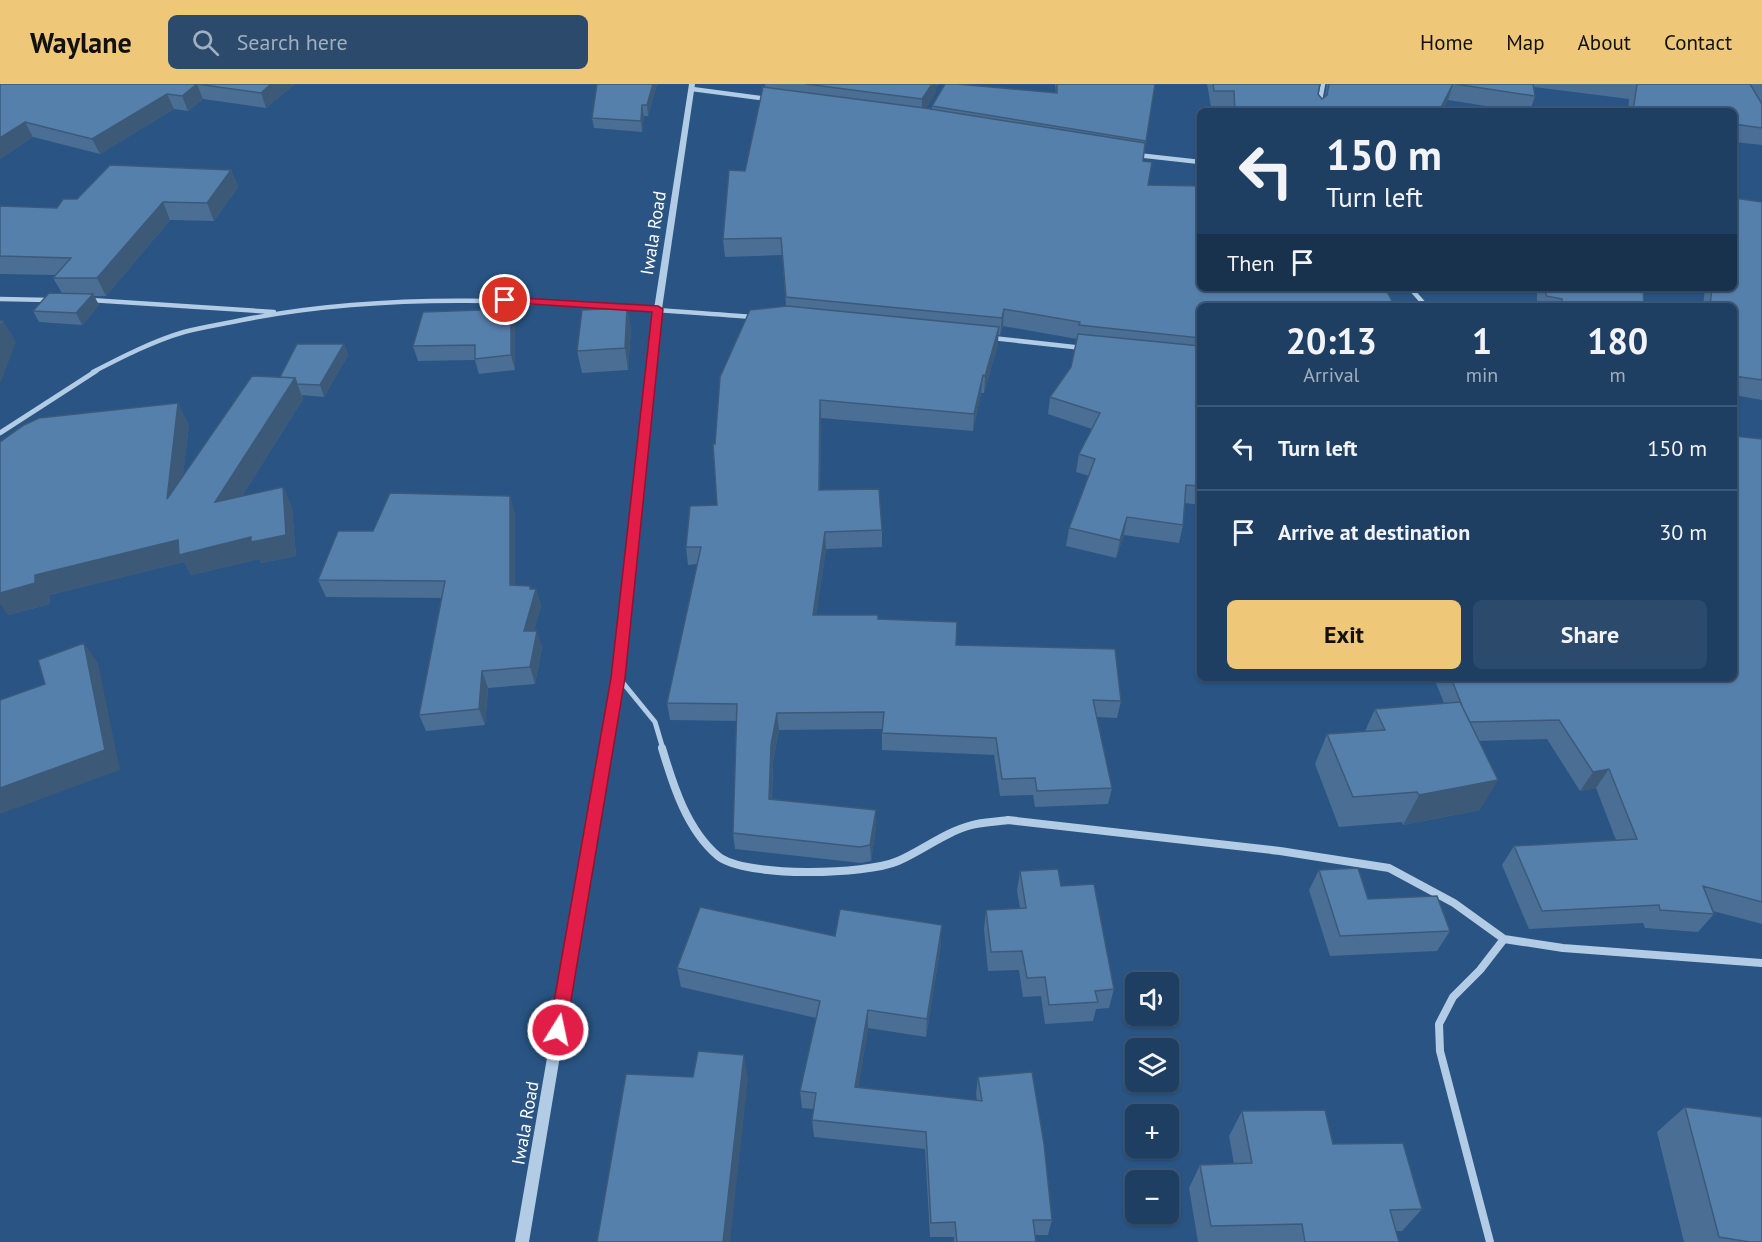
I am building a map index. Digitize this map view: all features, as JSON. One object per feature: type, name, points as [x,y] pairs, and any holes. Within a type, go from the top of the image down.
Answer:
[{"type":"street","points":[[1319,108],[1323,84]]},
{"type":"street","points":[[692,87],[773,100]]},
{"type":"street","name":"Iwala Road","points":[[522,1242],[618,678],[658,309],[692,87]]},
{"type":"street","points":[[1133,154],[1197,162]]},
{"type":"street","points":[[1413,291],[1423,303]]},
{"type":"street","points":[[0,299],[58,300]]},
{"type":"street","points":[[81,300],[284,312]]},
{"type":"street","points":[[0,433],[88,375],[128,354],[184,332],[284,312],[400,300],[505,300],[761,317]]},
{"type":"street","points":[[980,337],[1096,349]]},
{"type":"street","points":[[618,678],[655,722],[672,783],[692,824],[719,857],[753,869],[824,873],[896,862],[931,842],[971,825],[1008,820],[1280,851],[1389,868],[1454,903],[1504,939],[1563,948],[1762,963]]},
{"type":"street","points":[[1490,1242],[1440,1051],[1438,1024],[1454,997],[1480,970],[1504,939]]},
{"type":"building","points":[[0,84],[197,84],[182,96],[167,94],[92,139],[25,122],[0,138]]},
{"type":"building","points":[[197,84],[271,84],[261,93]]},
{"type":"building","points":[[597,84],[653,84],[647,105],[642,105],[641,121],[592,118]]},
{"type":"building","points":[[806,84],[932,84],[922,99]]},
{"type":"building","points":[[945,84],[1057,93],[1057,84],[1155,84],[1146,141],[932,106]]},
{"type":"building","points":[[1213,84],[1320,84],[1318,94],[1322,99],[1327,95],[1329,84],[1453,84],[1441,108],[1235,108],[1234,91],[1214,91]]},
{"type":"building","points":[[1455,84],[1533,84],[1535,96]]},
{"type":"building","points":[[1637,84],[1750,84],[1762,104],[1762,128],[1737,124],[1737,108],[1633,108]]},
{"type":"building","points":[[763,87],[924,108],[1145,143],[1143,161],[1152,162],[1148,185],[1197,186],[1197,291],[1387,291],[1392,301],[1414,303],[1197,303],[1197,338],[1079,325],[1080,322],[1004,309],[1002,318],[786,297],[781,238],[723,239],[729,170],[745,171]]},
{"type":"building","points":[[110,165],[231,170],[207,203],[163,202],[97,278],[53,278],[71,258],[0,256],[0,206],[57,208],[63,199],[77,199]]},
{"type":"building","points":[[1737,198],[1762,202],[1762,380],[1737,376],[1737,303],[1710,303],[1712,291],[1737,291]]},
{"type":"building","points":[[1546,291],[1643,291],[1644,303],[1563,303],[1562,299],[1546,296]]},
{"type":"building","points":[[49,293],[93,294],[76,313],[33,311]]},
{"type":"building","points":[[787,306],[999,327],[985,376],[983,375],[974,414],[820,400],[819,490],[879,489],[882,530],[825,532],[813,615],[878,615],[878,619],[957,622],[956,645],[1115,649],[1121,701],[1093,700],[1112,788],[1037,791],[1035,778],[1002,779],[996,738],[882,733],[884,712],[777,713],[771,745],[769,799],[876,810],[870,845],[860,847],[733,833],[737,704],[667,703],[701,547],[686,547],[690,506],[717,505],[713,444],[715,444],[720,377],[750,310]]},
{"type":"building","points":[[627,308],[625,348],[577,351],[582,310]]},
{"type":"building","points":[[511,309],[511,355],[475,359],[475,345],[413,346],[423,312]]},
{"type":"building","points":[[1078,334],[1197,346],[1197,486],[1186,485],[1183,525],[1127,517],[1120,540],[1069,528],[1095,459],[1079,454],[1100,413],[1050,397],[1071,367]]},
{"type":"building","points":[[297,344],[344,344],[320,385],[297,384],[295,378],[280,377]]},
{"type":"building","points":[[252,376],[295,378],[215,502],[283,487],[286,535],[251,542],[251,537],[179,555],[178,540],[35,575],[35,583],[0,593],[0,442],[24,425],[39,418],[178,403],[167,499]]},
{"type":"building","points":[[1737,436],[1762,439],[1762,902],[1703,886],[1714,914],[1660,910],[1659,905],[1542,911],[1514,846],[1637,839],[1609,769],[1593,772],[1559,720],[1470,722],[1452,681],[1737,681]]},
{"type":"building","points":[[390,493],[510,496],[510,585],[530,586],[530,589],[536,589],[524,631],[537,631],[530,667],[482,671],[479,709],[419,715],[445,581],[318,580],[338,531],[373,531]]},
{"type":"building","points":[[84,643],[105,750],[0,788],[0,700],[45,684],[38,660]]},
{"type":"building","points":[[1460,702],[1498,780],[1419,795],[1417,792],[1353,797],[1327,734],[1385,730],[1375,709]]},
{"type":"building","points":[[1358,868],[1368,899],[1437,896],[1450,931],[1340,936],[1319,870]]},
{"type":"building","points":[[1058,869],[1061,886],[1094,884],[1114,989],[1095,991],[1098,1002],[1049,1005],[1045,977],[1027,978],[1022,951],[991,952],[986,910],[1026,908],[1020,871]]},
{"type":"building","points":[[700,907],[835,936],[840,909],[942,925],[927,1019],[868,1010],[855,1087],[982,1101],[978,1077],[1032,1072],[1044,1144],[1052,1220],[1033,1220],[1036,1242],[957,1242],[955,1222],[931,1223],[926,1132],[812,1120],[816,1093],[800,1091],[820,1001],[677,968]]},
{"type":"building","points":[[698,1051],[744,1055],[723,1242],[597,1242],[626,1074],[693,1077]]},
{"type":"building","points":[[1685,1107],[1762,1117],[1762,1242],[1719,1237]]},
{"type":"building","points":[[1325,1110],[1333,1144],[1403,1143],[1422,1209],[1390,1210],[1399,1242],[1305,1242],[1302,1224],[1211,1226],[1200,1165],[1252,1163],[1242,1111]]},
{"type":"route","points":[[505,300],[658,309],[618,678],[558,1030]]}]
